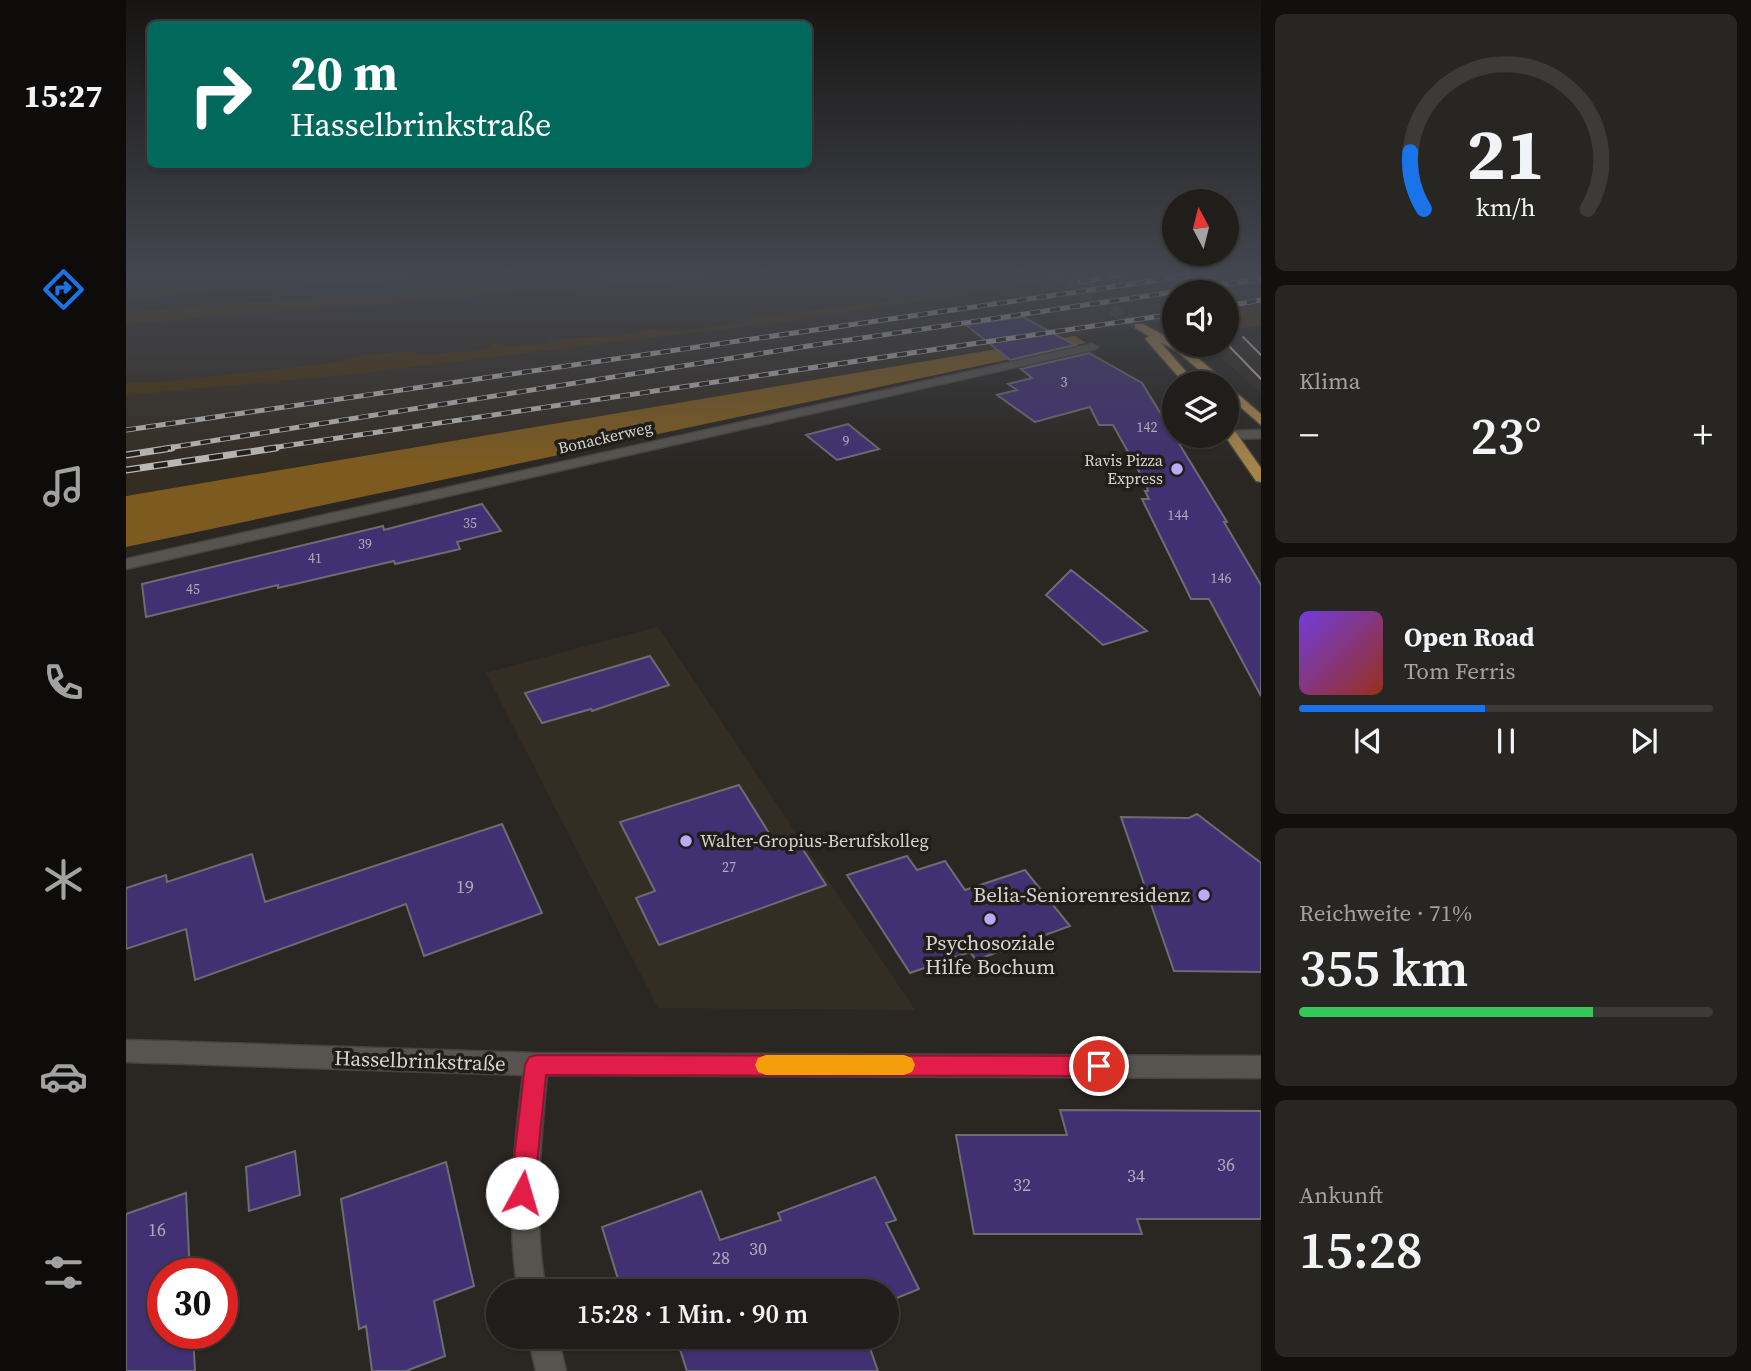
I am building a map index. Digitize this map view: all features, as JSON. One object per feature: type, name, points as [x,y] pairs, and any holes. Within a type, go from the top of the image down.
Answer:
[{"type":"main road","points":[[1149,337],[1179,371]]},
{"type":"main road","points":[[1159,337],[1181,349],[1206,371]]},
{"type":"main road","points":[[1239,400],[1261,421]]},
{"type":"main road","points":[[1239,447],[1261,478]]},
{"type":"street","name":"Bonackerweg","points":[[126,564],[1092,347]]},
{"type":"street","points":[[1239,433],[1261,434]]},
{"type":"street","name":"Hasselbrinkstraße","points":[[126,1051],[536,1065],[1261,1067]]},
{"type":"street","points":[[530,1279],[524,1237],[522,1188],[536,1065]]},
{"type":"street","points":[[545,1349],[551,1371]]},
{"type":"shaded area","points":[[126,337],[1073,337],[126,496]]},
{"type":"shaded area","points":[[659,337],[346,375],[126,395],[126,383],[160,382],[334,363],[363,355],[410,351],[421,355],[483,350],[496,343],[512,346],[546,344],[556,339]]},
{"type":"shaded area","points":[[1069,337],[1077,337],[1086,343],[126,547],[126,496]]},
{"type":"shaded area","points":[[1239,337],[1260,337],[1261,394],[1221,357],[1239,357]]},
{"type":"shaded area","name":"Walter-Gropius-Berufskolleg","points":[[658,627],[915,1010],[658,1008],[486,673]]},
{"type":"building","points":[[981,337],[1060,337],[1075,345],[1010,360]]},
{"type":"building","points":[[1089,353],[1142,383],[1162,416],[1162,448],[1182,448],[1227,522],[1224,522],[1261,585],[1261,696],[1209,599],[1191,599],[1142,499],[1149,499],[1145,491],[1148,491],[1146,484],[1113,425],[1099,425],[1090,407],[1035,422],[997,395],[1017,390],[1008,384],[1032,378],[1021,369]]},
{"type":"building","points":[[848,424],[879,449],[837,460],[806,435]]},
{"type":"building","points":[[482,504],[501,531],[457,542],[460,549],[278,588],[278,585],[146,617],[142,584],[383,526],[384,530]]},
{"type":"building","points":[[1071,570],[1147,631],[1103,645],[1046,595]]},
{"type":"building","points":[[650,656],[669,685],[592,711],[591,709],[542,723],[525,693]]},
{"type":"building","points":[[739,785],[779,849],[798,842],[826,885],[659,945],[636,898],[655,891],[620,822]]},
{"type":"building","name":"Belia-Seniorenresidenz","points":[[1197,814],[1261,863],[1261,972],[1174,971],[1121,817],[1189,818]]},
{"type":"building","points":[[502,824],[542,913],[424,956],[406,904],[195,980],[186,929],[126,949],[126,888],[166,875],[167,882],[252,854],[265,902]]},
{"type":"building","points":[[907,856],[917,870],[945,861],[965,890],[1025,870],[1070,926],[976,960],[970,952],[910,973],[847,875]]},
{"type":"building","points":[[1060,1110],[1261,1111],[1261,1219],[1137,1219],[1142,1234],[974,1234],[956,1135],[1067,1135]]},
{"type":"building","points":[[295,1151],[300,1195],[249,1211],[246,1167]]},
{"type":"building","points":[[446,1162],[474,1286],[434,1301],[445,1356],[406,1371],[372,1371],[366,1326],[359,1329],[341,1199]]},
{"type":"building","points":[[875,1177],[896,1220],[886,1223],[919,1289],[899,1297],[899,1279],[618,1279],[602,1227],[701,1191],[720,1240],[781,1220],[778,1213]]},
{"type":"building","points":[[186,1193],[189,1258],[147,1258],[147,1349],[194,1349],[195,1371],[126,1371],[126,1214]]},
{"type":"building","points":[[680,1349],[870,1349],[878,1371],[687,1371]]},
{"type":"tram line","points":[[1243,337],[1261,355]]},
{"type":"tram line","points":[[1239,356],[1261,379]]},
{"type":"railway","points":[[126,430],[766,337]]},
{"type":"railway","points":[[161,449],[869,337]]},
{"type":"railway","points":[[264,449],[1019,337]]},
{"type":"railway","points":[[126,455],[172,448]]},
{"type":"railway","points":[[126,470],[276,448]]},
{"type":"slow traffic","points":[[766,1065],[904,1065]]},
{"type":"place","name":"Ravis Pizza Express","points":[[1177,469]]},
{"type":"place","name":"Walter-Gropius-Berufskolleg","points":[[686,841]]},
{"type":"place","name":"Belia-Seniorenresidenz","points":[[1204,895]]},
{"type":"place","name":"Psychosoziale Hilfe Bochum","points":[[990,919]]},
{"type":"route","points":[[522,1193],[536,1065],[1099,1066]]}]
